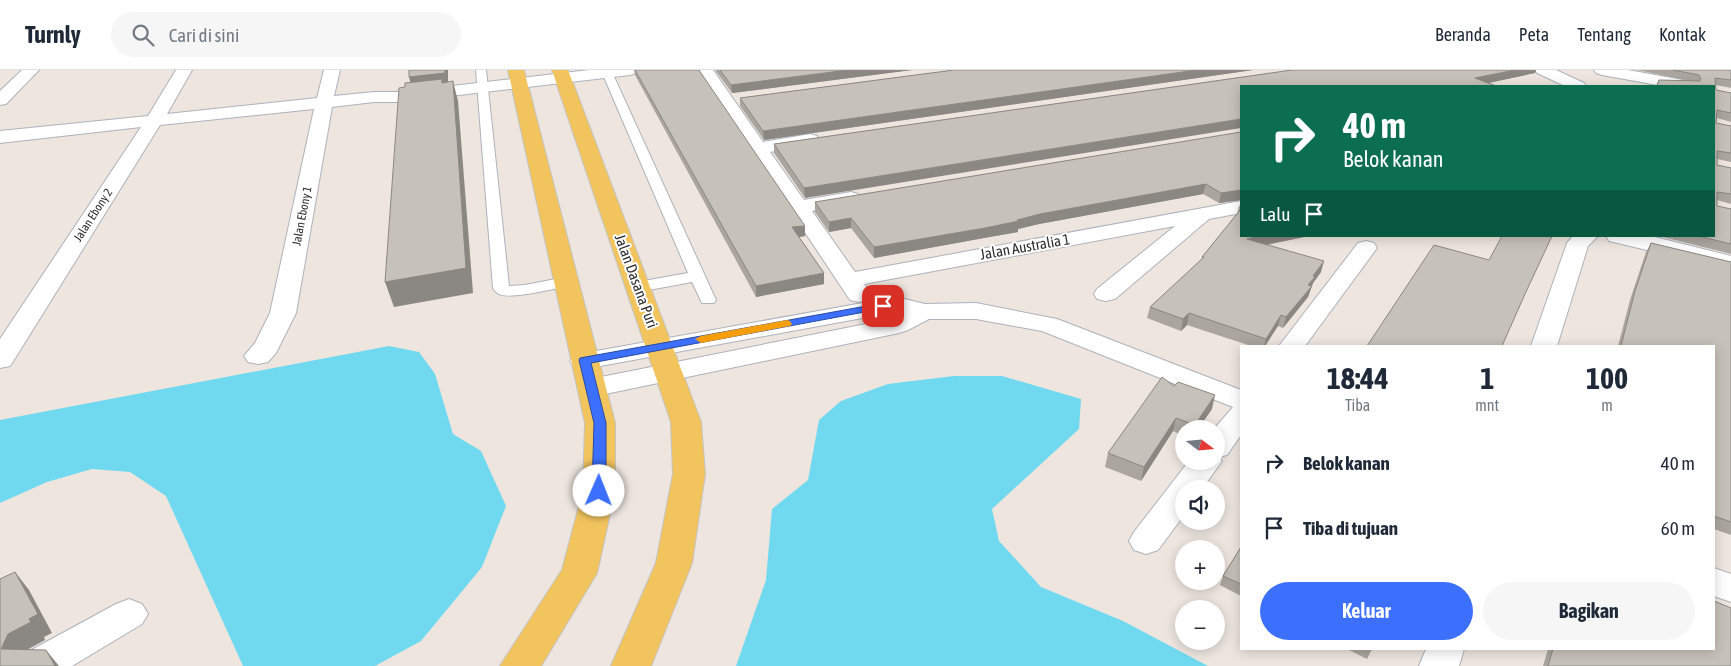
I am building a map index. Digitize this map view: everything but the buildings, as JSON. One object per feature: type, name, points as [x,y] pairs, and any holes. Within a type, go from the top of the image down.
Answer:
[{"type":"main road","name":"Jalan Dasana Puri","points":[[560,73],[686,422],[689,474],[674,563],[631,666]]},
{"type":"main road","points":[[517,76],[600,423],[599,491],[581,564],[578,573],[520,666]]},
{"type":"street","points":[[0,100],[31,70]]},
{"type":"street","name":"Jalan Ebony 2","points":[[0,360],[155,119],[184,70]]},
{"type":"street","name":"Jalan Ebony 1","points":[[258,356],[267,347],[283,313],[324,102],[332,70]]},
{"type":"street","points":[[0,136],[374,97],[400,97],[482,79],[630,70]]},
{"type":"street","points":[[705,70],[736,99],[758,148],[798,207],[867,195]]},
{"type":"street","points":[[1602,70],[1624,85]]},
{"type":"street","points":[[1602,70],[1683,85]]},
{"type":"street","points":[[1542,77],[1573,83]]},
{"type":"street","points":[[758,148],[827,138]]},
{"type":"street","name":"Jalan Australia 1","points":[[798,207],[854,288],[1240,207]]},
{"type":"street","name":"Jalan Australia 1","points":[[1106,294],[1202,214]]},
{"type":"street","points":[[1544,345],[1578,243],[1586,237]]},
{"type":"street","points":[[1622,237],[1731,263]]},
{"type":"street","points":[[1293,345],[1366,248]]},
{"type":"street","points":[[584,360],[896,304],[924,312],[976,311],[1048,324],[1240,400]]},
{"type":"street","points":[[591,388],[899,325],[924,312]]},
{"type":"street","points":[[1225,436],[1240,415]]},
{"type":"street","points":[[1192,480],[1199,470]]},
{"type":"street","points":[[1146,541],[1175,502]]},
{"type":"street","points":[[1715,582],[1731,588]]},
{"type":"street","points":[[38,666],[130,614]]},
{"type":"street","points":[[1439,666],[1445,650]]},
{"type":"lane","points":[[606,71],[708,300]]},
{"type":"lane","points":[[482,79],[501,288],[504,291],[525,290],[566,282]]},
{"type":"lane","points":[[638,287],[697,276]]},
{"type":"water","points":[[389,346],[419,352],[435,374],[453,434],[481,451],[506,506],[482,567],[421,641],[375,666],[243,666],[166,496],[130,472],[92,469],[47,482],[0,503],[0,420]]},
{"type":"water","points":[[954,376],[1002,376],[1081,399],[1079,429],[992,509],[999,541],[1041,587],[1123,621],[1208,666],[736,666],[766,580],[772,509],[808,480],[819,420],[841,401],[888,384]]},
{"type":"slow traffic","points":[[701,339],[787,324]]},
{"type":"route","points":[[599,491],[600,423],[584,360],[883,306]]}]
